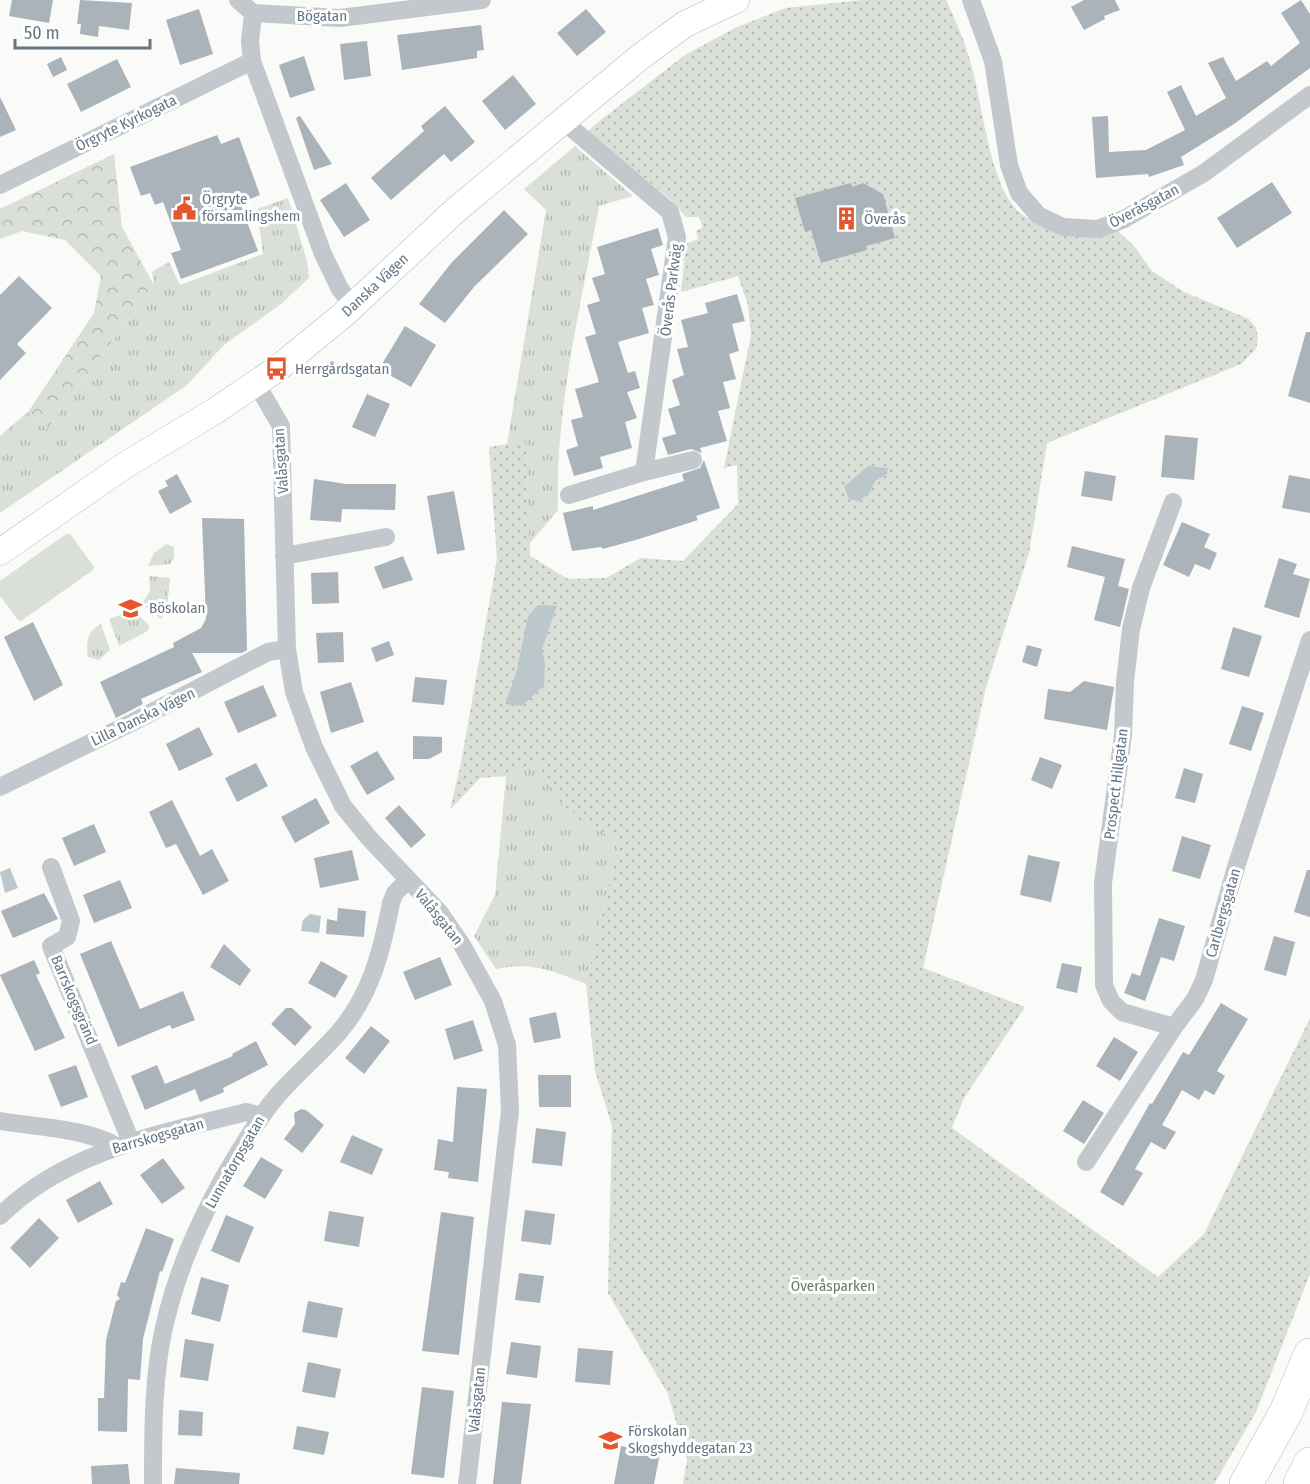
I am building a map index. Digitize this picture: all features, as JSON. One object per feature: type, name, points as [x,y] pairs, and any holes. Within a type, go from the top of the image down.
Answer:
[{"type":"highway","points":[[1246,1484],[1286,1412],[1310,1355]]},
{"type":"highway","points":[[1256,1484],[1310,1410]]},
{"type":"highway","points":[[1300,1484],[1310,1464]]},
{"type":"street","points":[[238,0],[253,13],[250,42],[252,61],[323,254],[336,283],[353,306]]},
{"type":"street","name":"Bögatan","points":[[253,13],[340,18],[482,0]]},
{"type":"street","name":"Danska Vägen","points":[[0,552],[124,466],[256,383],[305,347],[353,306],[457,209],[699,7],[736,0]]},
{"type":"street","name":"Överåsgatan","points":[[971,0],[993,62],[1009,165],[1019,193],[1038,215],[1063,227],[1098,229],[1124,219],[1204,173],[1310,95]]},
{"type":"street","name":"Örgryte Kyrkogata","points":[[0,185],[252,61]]},
{"type":"street","name":"Överås Parkväg","points":[[562,120],[670,212],[675,224],[677,237],[675,260],[644,472]]},
{"type":"street","name":"Valåsgatan","points":[[256,383],[281,426],[287,649],[294,692],[327,776],[343,806],[369,838],[440,914],[483,980],[507,1045],[511,1077],[500,1211],[467,1484]]},
{"type":"street","points":[[569,495],[693,460]]},
{"type":"street","name":"Prospect Hillgatan","points":[[1173,502],[1142,588],[1131,628],[1125,682],[1124,735],[1103,894],[1104,985],[1111,1001],[1122,1012],[1132,1017],[1173,1027]]},
{"type":"street","points":[[284,556],[386,537]]},
{"type":"street","name":"Carlbergsgatan","points":[[1086,1162],[1173,1027],[1195,999],[1204,980],[1236,867],[1310,640]]},
{"type":"street","name":"Lilla Danska Vägen","points":[[0,787],[154,712],[268,652],[287,649]]},
{"type":"street","name":"Barrskogsgränd","points":[[51,867],[71,921],[67,938],[51,946],[123,1144]]},
{"type":"street","name":"Lunnatorpsgatan","points":[[153,1484],[155,1391],[160,1347],[188,1252],[211,1202],[262,1116],[279,1093],[345,1023],[374,974],[391,903],[395,893],[408,880]]},
{"type":"street","name":"Barrskogsgatan","points":[[0,1216],[40,1184],[123,1144],[246,1112],[262,1116]]},
{"type":"street","points":[[0,1121],[123,1144]]},
{"type":"green space","name":"Överåsparken","points":[[862,0],[946,0],[969,56],[996,170],[1014,206],[1026,217],[1046,224],[1068,227],[1112,226],[1134,246],[1152,271],[1184,292],[1249,319],[1256,328],[1258,338],[1256,349],[1241,364],[1047,443],[1029,553],[986,687],[923,968],[1025,1007],[964,1098],[952,1128],[1158,1277],[1204,1234],[1310,1018],[1310,1274],[1256,1412],[1214,1484],[683,1484],[687,1460],[668,1394],[608,1293],[612,1126],[595,1071],[586,984],[619,842],[564,807],[536,762],[506,776],[480,778],[450,810],[462,758],[497,559],[489,447],[526,441],[530,556],[568,579],[606,578],[641,558],[683,561],[738,504],[737,465],[724,468],[751,335],[748,305],[738,276],[681,292],[686,244],[698,239],[696,231],[703,227],[699,217],[686,217],[671,200],[588,132],[685,55],[737,27],[786,8]],"holes":[[[557,606],[542,650],[545,663],[505,704],[517,670]]]},
{"type":"green space","points":[[575,146],[633,196],[599,206],[565,395],[558,472],[558,510],[529,544],[526,442],[507,444],[546,210],[524,189]]},
{"type":"green space","points":[[114,154],[122,227],[154,285],[47,429],[28,412],[94,313],[101,276],[65,240],[22,231],[0,239],[0,209]]},
{"type":"green space","points":[[288,198],[307,261],[309,278],[281,304],[224,345],[187,385],[0,513],[0,436],[28,412],[47,429],[154,285],[152,272],[169,262],[180,285],[263,254],[257,209]]},
{"type":"green space","points":[[66,534],[70,534],[94,567],[93,570],[21,621],[18,620],[0,596],[0,581]]},
{"type":"green space","points":[[166,544],[174,547],[174,558],[170,564],[148,566],[154,553]]},
{"type":"green space","points":[[149,576],[170,578],[167,608],[161,619],[142,604],[150,591]]},
{"type":"green space","points":[[134,610],[150,627],[146,632],[119,646],[109,619]]},
{"type":"green space","points":[[101,624],[110,650],[99,660],[88,657],[87,647],[90,634]]},
{"type":"green space","points":[[536,762],[564,807],[619,842],[586,984],[553,971],[531,967],[496,969],[474,936],[495,895],[506,776]]},
{"type":"shaded area","points":[[868,466],[888,468],[887,474],[875,481],[869,494],[858,501],[849,499],[844,487]]},
{"type":"shaded area","points":[[538,605],[557,606],[542,650],[545,663],[544,685],[522,706],[505,704],[517,670],[528,616]]},
{"type":"shaded area","points":[[10,868],[18,888],[5,893],[0,872]]},
{"type":"shaded area","points":[[310,914],[321,916],[319,933],[301,931],[303,920]]},
{"type":"building","points":[[12,0],[53,0],[49,23],[9,16]]},
{"type":"building","points":[[80,0],[132,3],[129,30],[99,26],[98,37],[80,34],[81,24],[77,24]]},
{"type":"building","points":[[1084,0],[1115,0],[1120,10],[1104,16],[1105,19],[1084,30],[1071,7]]},
{"type":"building","points":[[1301,0],[1310,14],[1310,68],[1234,124],[1181,157],[1184,165],[1149,177],[1148,174],[1096,178],[1092,117],[1108,116],[1109,152],[1146,150],[1185,130],[1167,92],[1181,85],[1196,116],[1226,98],[1208,63],[1223,57],[1236,81],[1267,61],[1271,66],[1300,43],[1281,13]]},
{"type":"building","points":[[199,9],[213,54],[180,65],[166,20]]},
{"type":"building","points":[[586,9],[606,32],[577,56],[557,33]]},
{"type":"building","points":[[481,25],[484,50],[477,51],[477,58],[402,70],[397,35]]},
{"type":"building","points":[[367,41],[371,76],[344,80],[340,44]]},
{"type":"building","points":[[304,56],[315,90],[290,98],[279,65]]},
{"type":"building","points":[[61,57],[67,70],[53,77],[47,64]]},
{"type":"building","points":[[117,59],[131,87],[81,112],[67,84]]},
{"type":"building","points":[[513,75],[536,104],[505,130],[482,101]]},
{"type":"building","points":[[0,97],[16,130],[0,137]]},
{"type":"building","points":[[445,106],[475,142],[451,162],[444,154],[391,200],[371,178],[424,131],[421,126]]},
{"type":"building","points":[[300,116],[332,164],[314,170],[296,118]]},
{"type":"building","name":"Örgryte församlingshem","points":[[217,135],[221,144],[239,137],[260,195],[240,203],[258,251],[181,279],[171,253],[181,250],[163,202],[155,205],[150,193],[141,196],[130,167]]},
{"type":"building","points":[[1272,182],[1292,213],[1237,248],[1217,218]]},
{"type":"building","points":[[346,183],[370,220],[344,237],[320,200]]},
{"type":"building","name":"Överås","points":[[851,183],[852,187],[863,183],[883,194],[895,238],[866,246],[867,250],[821,263],[811,230],[805,232],[795,198]]},
{"type":"building","points":[[504,210],[528,234],[474,287],[445,323],[419,304],[452,262]]},
{"type":"building","points":[[658,228],[663,245],[651,249],[659,275],[646,279],[654,305],[642,308],[649,333],[618,342],[628,373],[635,371],[640,388],[627,392],[637,418],[625,422],[632,448],[600,457],[603,468],[574,476],[566,450],[578,446],[571,420],[583,417],[575,389],[599,382],[585,337],[596,334],[587,305],[600,301],[592,278],[605,274],[597,247]]},
{"type":"building","points":[[19,276],[52,308],[17,344],[26,353],[0,380],[0,295]]},
{"type":"building","points":[[737,294],[745,321],[732,324],[739,351],[729,354],[736,379],[723,382],[730,408],[718,411],[727,441],[700,448],[702,453],[691,449],[668,455],[662,438],[676,434],[668,409],[680,405],[672,380],[684,375],[677,349],[688,347],[681,320],[708,313],[705,303]]},
{"type":"building","points":[[405,326],[436,345],[411,387],[379,369]]},
{"type":"building","points":[[1306,332],[1310,332],[1310,403],[1288,396]]},
{"type":"building","points":[[367,394],[390,404],[375,437],[352,427]]},
{"type":"building","points":[[1165,435],[1198,438],[1194,480],[1161,477]]},
{"type":"building","points":[[704,460],[720,508],[696,516],[698,520],[639,539],[603,549],[601,547],[572,551],[563,513],[593,506],[593,510],[684,481],[682,474],[700,468]]},
{"type":"building","points":[[1085,471],[1116,476],[1112,501],[1081,496]]},
{"type":"building","points":[[177,474],[192,502],[170,514],[158,491],[168,486],[165,481]]},
{"type":"building","points":[[1289,475],[1310,479],[1310,513],[1282,508]]},
{"type":"building","points":[[314,479],[346,484],[396,484],[395,510],[342,509],[341,522],[310,520]]},
{"type":"building","points":[[454,491],[465,550],[437,554],[427,496]]},
{"type":"building","points":[[202,518],[244,519],[247,650],[242,653],[192,653],[202,672],[141,699],[143,704],[116,718],[100,682],[174,647],[173,643],[201,628],[206,619]]},
{"type":"building","points":[[1182,522],[1210,534],[1204,547],[1217,553],[1210,570],[1195,564],[1189,577],[1163,565]]},
{"type":"building","points":[[1072,546],[1125,559],[1118,586],[1129,589],[1120,627],[1094,620],[1105,577],[1067,567]]},
{"type":"building","points":[[403,556],[413,580],[383,589],[374,567]]},
{"type":"building","points":[[1279,558],[1297,564],[1293,574],[1310,579],[1299,618],[1264,607]]},
{"type":"building","points":[[338,572],[339,603],[312,604],[311,573]]},
{"type":"building","points":[[33,622],[63,685],[34,701],[4,637]]},
{"type":"building","points":[[1233,627],[1262,636],[1249,677],[1221,669]]},
{"type":"building","points":[[343,632],[344,662],[318,663],[316,633]]},
{"type":"building","points":[[389,641],[394,655],[376,662],[371,648]]},
{"type":"building","points":[[1027,645],[1042,649],[1037,667],[1022,662]]},
{"type":"building","points":[[415,677],[447,680],[444,705],[412,702]]},
{"type":"building","points":[[1084,681],[1114,687],[1107,730],[1044,719],[1048,689],[1070,692]]},
{"type":"building","points":[[351,682],[364,722],[331,733],[320,692]]},
{"type":"building","points":[[263,685],[277,716],[238,733],[224,702]]},
{"type":"building","points":[[1242,706],[1264,713],[1251,751],[1229,744]]},
{"type":"building","points":[[199,727],[213,755],[179,771],[166,744]]},
{"type":"building","points":[[413,736],[442,737],[442,752],[429,759],[413,759]]},
{"type":"building","points":[[377,751],[395,779],[367,795],[350,766]]},
{"type":"building","points":[[1040,757],[1062,765],[1052,789],[1031,780]]},
{"type":"building","points":[[256,763],[268,786],[237,802],[225,778]]},
{"type":"building","points":[[1184,768],[1203,774],[1195,803],[1175,798]]},
{"type":"building","points":[[316,798],[330,823],[295,843],[281,817]]},
{"type":"building","points":[[172,800],[200,856],[212,849],[229,881],[203,895],[176,844],[166,848],[149,812]]},
{"type":"building","points":[[399,805],[426,835],[411,848],[385,818]]},
{"type":"building","points":[[94,824],[106,852],[74,866],[62,838]]},
{"type":"building","points":[[1182,836],[1211,845],[1200,879],[1172,871]]},
{"type":"building","points":[[352,850],[359,880],[320,888],[314,858]]},
{"type":"building","points":[[1028,855],[1060,862],[1051,902],[1020,895]]},
{"type":"building","points":[[1307,870],[1310,870],[1310,917],[1294,912]]},
{"type":"building","points":[[120,880],[132,908],[94,923],[83,895]]},
{"type":"building","points":[[44,893],[58,919],[13,938],[1,911]]},
{"type":"building","points":[[338,908],[366,911],[364,937],[326,934],[327,919],[337,921]]},
{"type":"building","points":[[1159,918],[1185,926],[1174,961],[1161,957],[1145,1001],[1124,993],[1132,973],[1140,976]]},
{"type":"building","points":[[1274,936],[1295,942],[1286,976],[1264,970]]},
{"type":"building","points":[[111,941],[140,1009],[183,991],[195,1020],[172,1029],[170,1025],[118,1047],[80,954]]},
{"type":"building","points":[[224,944],[251,970],[240,986],[210,967]]},
{"type":"building","points":[[440,957],[452,985],[415,1000],[403,972]]},
{"type":"building","points":[[34,960],[40,973],[36,975],[65,1038],[35,1051],[0,975]]},
{"type":"building","points":[[321,961],[348,976],[335,998],[308,983]]},
{"type":"building","points":[[1062,963],[1082,967],[1077,993],[1056,988]]},
{"type":"building","points":[[1221,1003],[1248,1019],[1217,1071],[1225,1076],[1214,1095],[1205,1090],[1199,1100],[1182,1090],[1162,1125],[1176,1132],[1165,1150],[1151,1142],[1135,1169],[1143,1173],[1123,1206],[1100,1192],[1150,1103],[1152,1104],[1183,1052],[1189,1055]]},
{"type":"building","points":[[286,1008],[292,1008],[312,1027],[295,1046],[271,1024]]},
{"type":"building","points":[[556,1012],[561,1038],[534,1043],[529,1018]]},
{"type":"building","points":[[473,1020],[483,1051],[454,1060],[445,1029]]},
{"type":"building","points":[[371,1026],[390,1041],[364,1074],[345,1058]]},
{"type":"building","points":[[1114,1037],[1138,1052],[1120,1081],[1096,1066]]},
{"type":"building","points":[[256,1041],[268,1065],[223,1088],[224,1092],[200,1102],[195,1089],[145,1110],[131,1076],[157,1065],[165,1084],[233,1056],[232,1054]]},
{"type":"building","points":[[76,1065],[88,1097],[61,1107],[48,1075]]},
{"type":"building","points":[[538,1075],[571,1075],[571,1107],[539,1107]]},
{"type":"building","points":[[457,1087],[487,1089],[478,1182],[448,1178],[449,1172],[434,1170],[438,1139],[453,1142]]},
{"type":"building","points":[[1083,1100],[1104,1113],[1084,1144],[1063,1131]]},
{"type":"building","points":[[301,1109],[306,1110],[324,1125],[302,1153],[284,1139],[295,1124],[294,1113]]},
{"type":"building","points":[[536,1128],[566,1132],[562,1166],[532,1163]]},
{"type":"building","points":[[352,1135],[383,1149],[372,1175],[340,1162]]},
{"type":"building","points":[[261,1157],[283,1170],[265,1199],[243,1186]]},
{"type":"building","points":[[163,1158],[185,1188],[162,1204],[140,1175]]},
{"type":"building","points":[[100,1181],[113,1204],[78,1223],[66,1200]]},
{"type":"building","points":[[525,1210],[555,1214],[551,1245],[521,1241]]},
{"type":"building","points":[[329,1211],[364,1217],[359,1247],[324,1241]]},
{"type":"building","points":[[441,1212],[474,1217],[459,1355],[422,1351]]},
{"type":"building","points":[[226,1215],[254,1227],[239,1263],[211,1251]]},
{"type":"building","points":[[39,1218],[59,1238],[30,1268],[10,1248]]},
{"type":"building","points":[[146,1228],[174,1239],[162,1272],[160,1271],[143,1339],[140,1380],[128,1379],[127,1432],[98,1431],[98,1398],[104,1398],[106,1340],[116,1301],[120,1299],[117,1295],[121,1282],[125,1283]]},
{"type":"building","points":[[519,1273],[544,1276],[540,1303],[515,1300]]},
{"type":"building","points":[[201,1277],[229,1285],[220,1322],[191,1314]]},
{"type":"building","points":[[308,1301],[343,1308],[337,1338],[302,1332]]},
{"type":"building","points":[[185,1339],[214,1344],[208,1381],[180,1377]]},
{"type":"building","points":[[511,1342],[541,1346],[537,1378],[506,1374]]},
{"type":"building","points":[[578,1348],[613,1351],[610,1385],[575,1382]]},
{"type":"building","points":[[308,1362],[341,1369],[335,1398],[302,1392]]},
{"type":"building","points":[[422,1387],[454,1391],[444,1478],[411,1474]]},
{"type":"building","points":[[502,1402],[531,1404],[521,1484],[493,1484]]},
{"type":"building","points":[[179,1410],[203,1412],[202,1436],[178,1435]]},
{"type":"building","points":[[297,1426],[329,1432],[324,1455],[293,1449]]},
{"type":"building","points":[[621,1446],[660,1453],[654,1484],[614,1484]]},
{"type":"building","points":[[128,1464],[130,1484],[92,1484],[91,1466]]},
{"type":"building","points":[[176,1468],[240,1473],[239,1484],[174,1484]]},
{"type":"place","name":"Örgryte församlingshem","points":[[184,208]]},
{"type":"place","name":"Överås","points":[[846,219]]},
{"type":"place","name":"Herrgårdsgatan","points":[[277,369]]},
{"type":"place","name":"Böskolan","points":[[131,608]]},
{"type":"place","name":"Förskolan Skogshyddegatan 23","points":[[610,1440]]}]
